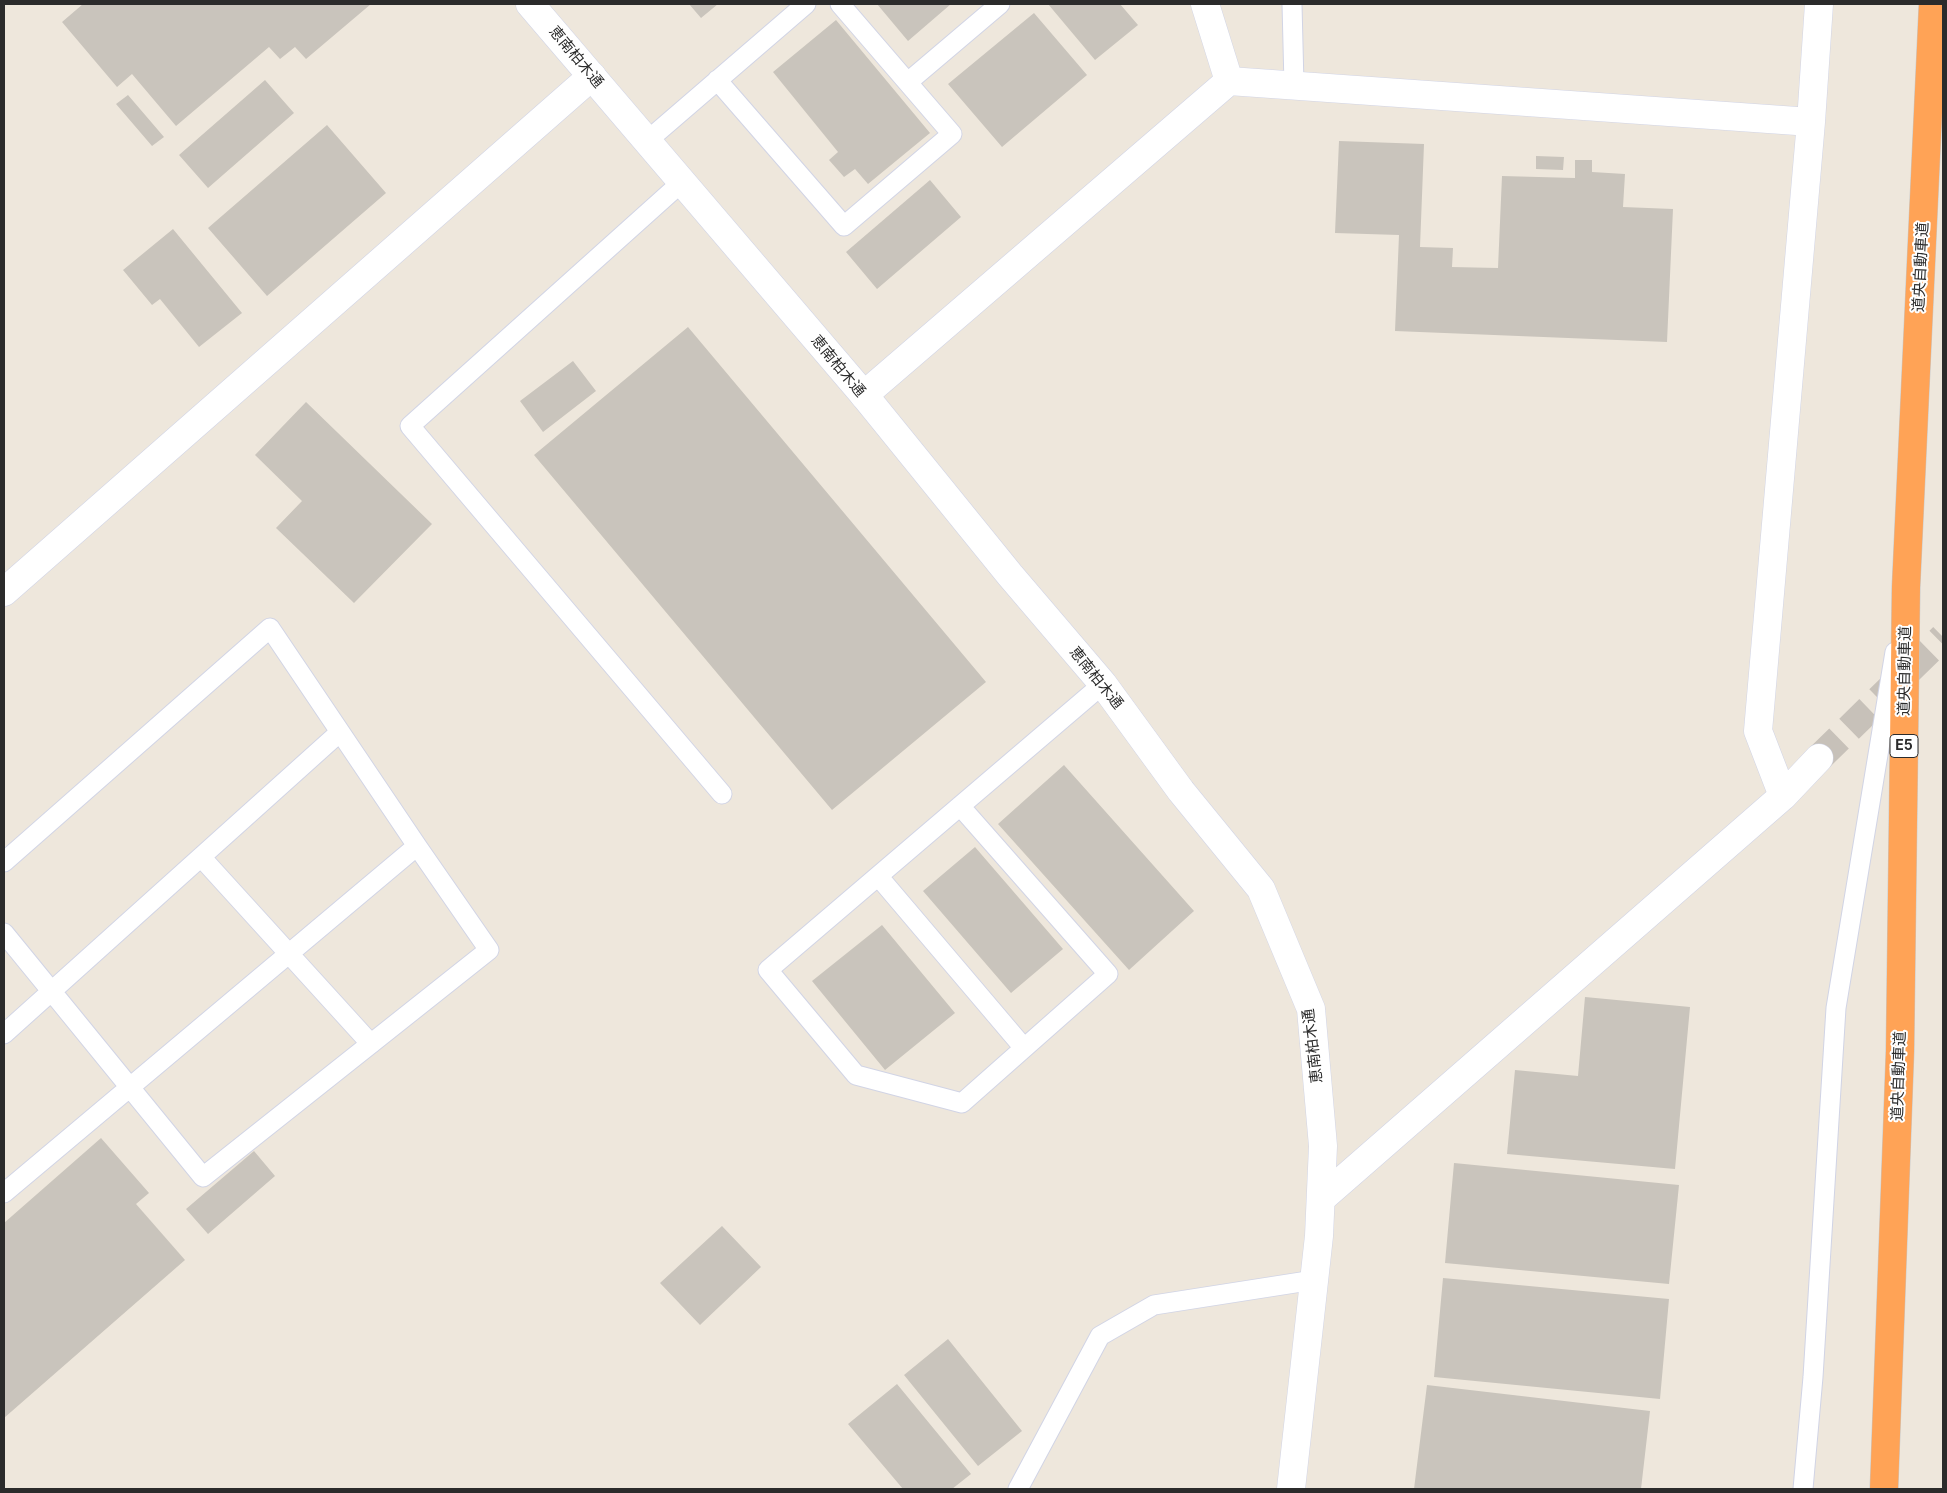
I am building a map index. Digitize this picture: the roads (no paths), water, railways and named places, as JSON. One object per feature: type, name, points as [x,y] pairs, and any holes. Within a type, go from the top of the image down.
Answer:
[{"type":"highway","name":"道央自動車道","points":[[1884,1489],[1900,1051],[1906,586],[1933,4]]},
{"type":"street","name":"恵南柏木通","points":[[530,4],[864,395],[1010,575],[1103,684],[1181,791],[1261,889],[1311,1010],[1323,1146],[1321,1199],[1314,1280],[1291,1489]]},
{"type":"street","points":[[1205,4],[1229,81]]},
{"type":"street","points":[[1783,796],[1758,731],[1811,122],[1819,4]]},
{"type":"street","points":[[4,592],[592,76]]},
{"type":"street","points":[[864,395],[1229,81],[1811,122]]},
{"type":"street","points":[[1321,1199],[1783,796],[1819,758]]},
{"type":"lane","points":[[647,141],[806,4]]},
{"type":"lane","points":[[717,80],[844,226],[952,134],[840,4]]},
{"type":"lane","points":[[908,82],[1000,4]]},
{"type":"lane","points":[[1292,4],[1294,85]]},
{"type":"lane","points":[[682,182],[410,426],[722,794]]},
{"type":"lane","points":[[1803,1489],[1813,1377],[1836,1008],[1906,586]]},
{"type":"lane","points":[[4,862],[270,628],[417,846],[490,950],[203,1177],[128,1088],[4,933]]},
{"type":"lane","points":[[960,806],[1108,974],[962,1103],[856,1075],[768,970],[878,876],[960,806],[1103,684]]},
{"type":"lane","points":[[4,1034],[340,732]]},
{"type":"lane","points":[[4,1193],[417,846]]},
{"type":"lane","points":[[201,857],[371,1044]]},
{"type":"lane","points":[[878,876],[1024,1048]]},
{"type":"lane","points":[[1018,1489],[1100,1336],[1154,1305],[1314,1280]]},
{"type":"tunnel","points":[[1819,758],[1943,637]]}]
